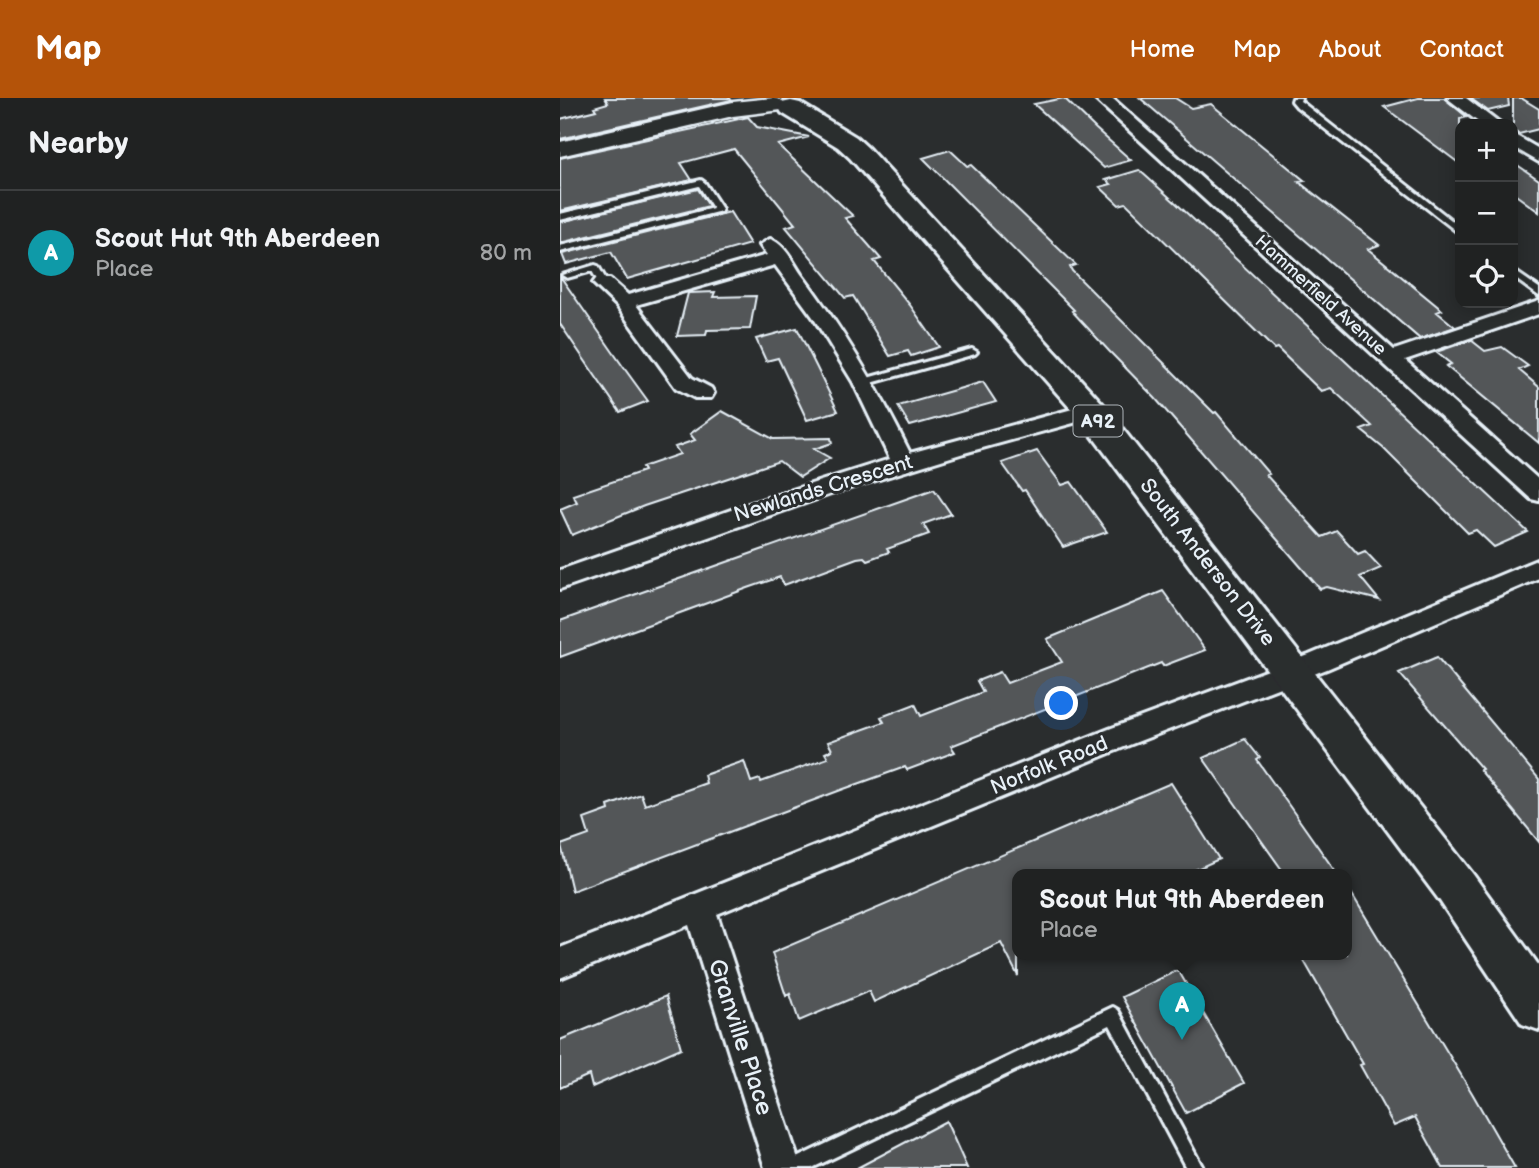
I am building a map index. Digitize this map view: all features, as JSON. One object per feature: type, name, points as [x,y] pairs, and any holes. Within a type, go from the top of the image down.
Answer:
[{"type":"main road","name":"A92","points":[[771,102],[829,103],[847,142]]},
{"type":"main road","name":"A92","points":[[771,102],[847,142]]},
{"type":"main road","name":"South Anderson Drive","points":[[847,142],[1091,411],[1456,887],[1539,1007]]},
{"type":"street","name":"Hammerfield Avenue","points":[[1102,98],[1539,493]]},
{"type":"street","points":[[1455,98],[1485,119]]},
{"type":"street","points":[[560,149],[771,102]]},
{"type":"street","points":[[1518,142],[1539,157]]},
{"type":"street","points":[[624,302],[775,251],[822,315],[864,382],[903,463]]},
{"type":"street","points":[[603,283],[624,302],[684,383],[703,393]]},
{"type":"street","points":[[1391,358],[1539,307]]},
{"type":"street","name":"Newlands Crescent","points":[[560,580],[721,520],[903,463],[1091,411]]},
{"type":"street","name":"Norfolk Road","points":[[560,963],[1341,652],[1539,568]]},
{"type":"street","name":"Granville Place","points":[[699,906],[783,1168]]},
{"type":"lane","points":[[1297,98],[1296,102],[1455,227]]},
{"type":"lane","points":[[560,217],[701,183],[718,209],[560,249]]},
{"type":"lane","points":[[567,275],[595,268],[603,283]]},
{"type":"lane","points":[[1518,276],[1539,293]]},
{"type":"lane","points":[[864,382],[972,352]]},
{"type":"lane","points":[[794,1168],[1113,1015],[1195,1168]]},
{"type":"building","points":[[605,98],[731,100],[560,139],[560,119],[596,110],[594,107],[608,103]]},
{"type":"building","points":[[1064,98],[1131,160],[1104,168],[1034,104]]},
{"type":"building","points":[[1140,98],[1175,98],[1191,108],[1211,104],[1305,181],[1299,182],[1379,245],[1368,249],[1442,310],[1437,312],[1455,327],[1420,339]]},
{"type":"building","points":[[1418,98],[1444,98],[1467,117],[1455,119],[1455,160],[1384,107]]},
{"type":"building","points":[[1470,98],[1508,98],[1509,106],[1488,111]]},
{"type":"building","points":[[1513,98],[1521,98],[1539,109],[1539,129],[1519,134],[1518,119],[1513,119]]},
{"type":"building","points":[[748,117],[757,127],[809,137],[778,145],[853,216],[845,218],[881,259],[874,261],[910,305],[939,347],[911,356],[908,351],[890,356],[853,296],[845,298],[786,227],[795,224],[734,149],[681,163],[692,180],[560,211],[560,158]]},
{"type":"building","points":[[950,150],[967,166],[971,165],[1076,265],[1070,267],[1072,271],[1214,413],[1216,412],[1269,474],[1266,475],[1322,537],[1337,531],[1358,554],[1365,551],[1381,568],[1360,577],[1379,600],[1327,587],[1320,589],[1155,398],[1072,311],[1074,310],[923,158]]},
{"type":"building","points":[[1518,165],[1539,180],[1539,212],[1518,197]]},
{"type":"building","points":[[1139,170],[1528,532],[1494,547],[1476,530],[1468,533],[1383,448],[1361,430],[1372,426],[1331,388],[1321,391],[1277,348],[1274,349],[1126,203],[1119,205],[1100,187],[1111,184],[1106,180]]},
{"type":"building","points":[[698,189],[709,206],[560,243],[560,222]]},
{"type":"building","points":[[730,212],[750,244],[627,279],[611,252],[566,264],[562,254]]},
{"type":"building","points":[[560,276],[648,401],[620,412],[560,324]]},
{"type":"building","points":[[715,292],[713,297],[756,296],[750,329],[707,330],[706,335],[677,336],[688,293]]},
{"type":"building","points":[[797,328],[838,411],[807,420],[778,358],[766,361],[756,339]]},
{"type":"building","points":[[1471,340],[1485,351],[1502,347],[1528,366],[1519,370],[1539,387],[1539,443],[1446,366],[1451,364],[1436,352]]},
{"type":"building","points":[[983,382],[996,402],[910,426],[898,406]]},
{"type":"building","points":[[722,411],[773,439],[831,438],[832,443],[814,449],[830,458],[800,477],[779,461],[644,506],[572,535],[560,509],[577,502],[573,495],[644,471],[642,467],[680,454],[675,447],[695,440],[690,434]]},
{"type":"building","points":[[1037,451],[1062,485],[1071,482],[1107,532],[1063,547],[1025,490],[1022,491],[1002,463]]},
{"type":"building","points":[[934,489],[951,514],[923,524],[929,534],[887,549],[889,552],[867,560],[864,557],[857,558],[784,585],[780,577],[560,657],[560,621]]},
{"type":"building","points":[[1163,591],[1205,650],[1163,666],[1161,663],[951,746],[955,752],[841,790],[572,891],[561,845],[589,835],[584,819],[609,810],[608,806],[641,794],[645,805],[706,783],[704,775],[744,761],[751,782],[760,779],[761,782],[828,758],[825,753],[832,750],[828,742],[884,722],[881,717],[915,704],[921,716],[983,692],[977,681],[1000,672],[1007,683],[1062,662],[1047,639]]},
{"type":"building","points":[[1437,657],[1539,779],[1539,842],[1480,770],[1482,769],[1399,673]]},
{"type":"building","points":[[1245,739],[1333,869],[1281,869],[1203,758]]},
{"type":"building","points":[[1171,783],[1219,859],[1197,869],[1012,869],[1012,960],[1018,960],[1018,976],[1001,943],[874,1002],[869,991],[799,1021],[790,994],[786,996],[772,953]]},
{"type":"building","points":[[1352,894],[1515,1168],[1443,1168],[1415,1117],[1394,1126],[1360,1065],[1363,1064],[1303,960],[1352,960]]},
{"type":"building","points":[[1178,970],[1244,1083],[1186,1113],[1122,997]]},
{"type":"building","points":[[666,996],[681,1048],[592,1087],[589,1075],[560,1088],[560,1040]]},
{"type":"building","points":[[946,1121],[967,1168],[857,1168]]},
{"type":"place","name":"Scout Hut 9th Aberdeen","points":[[1182,1040]]}]
